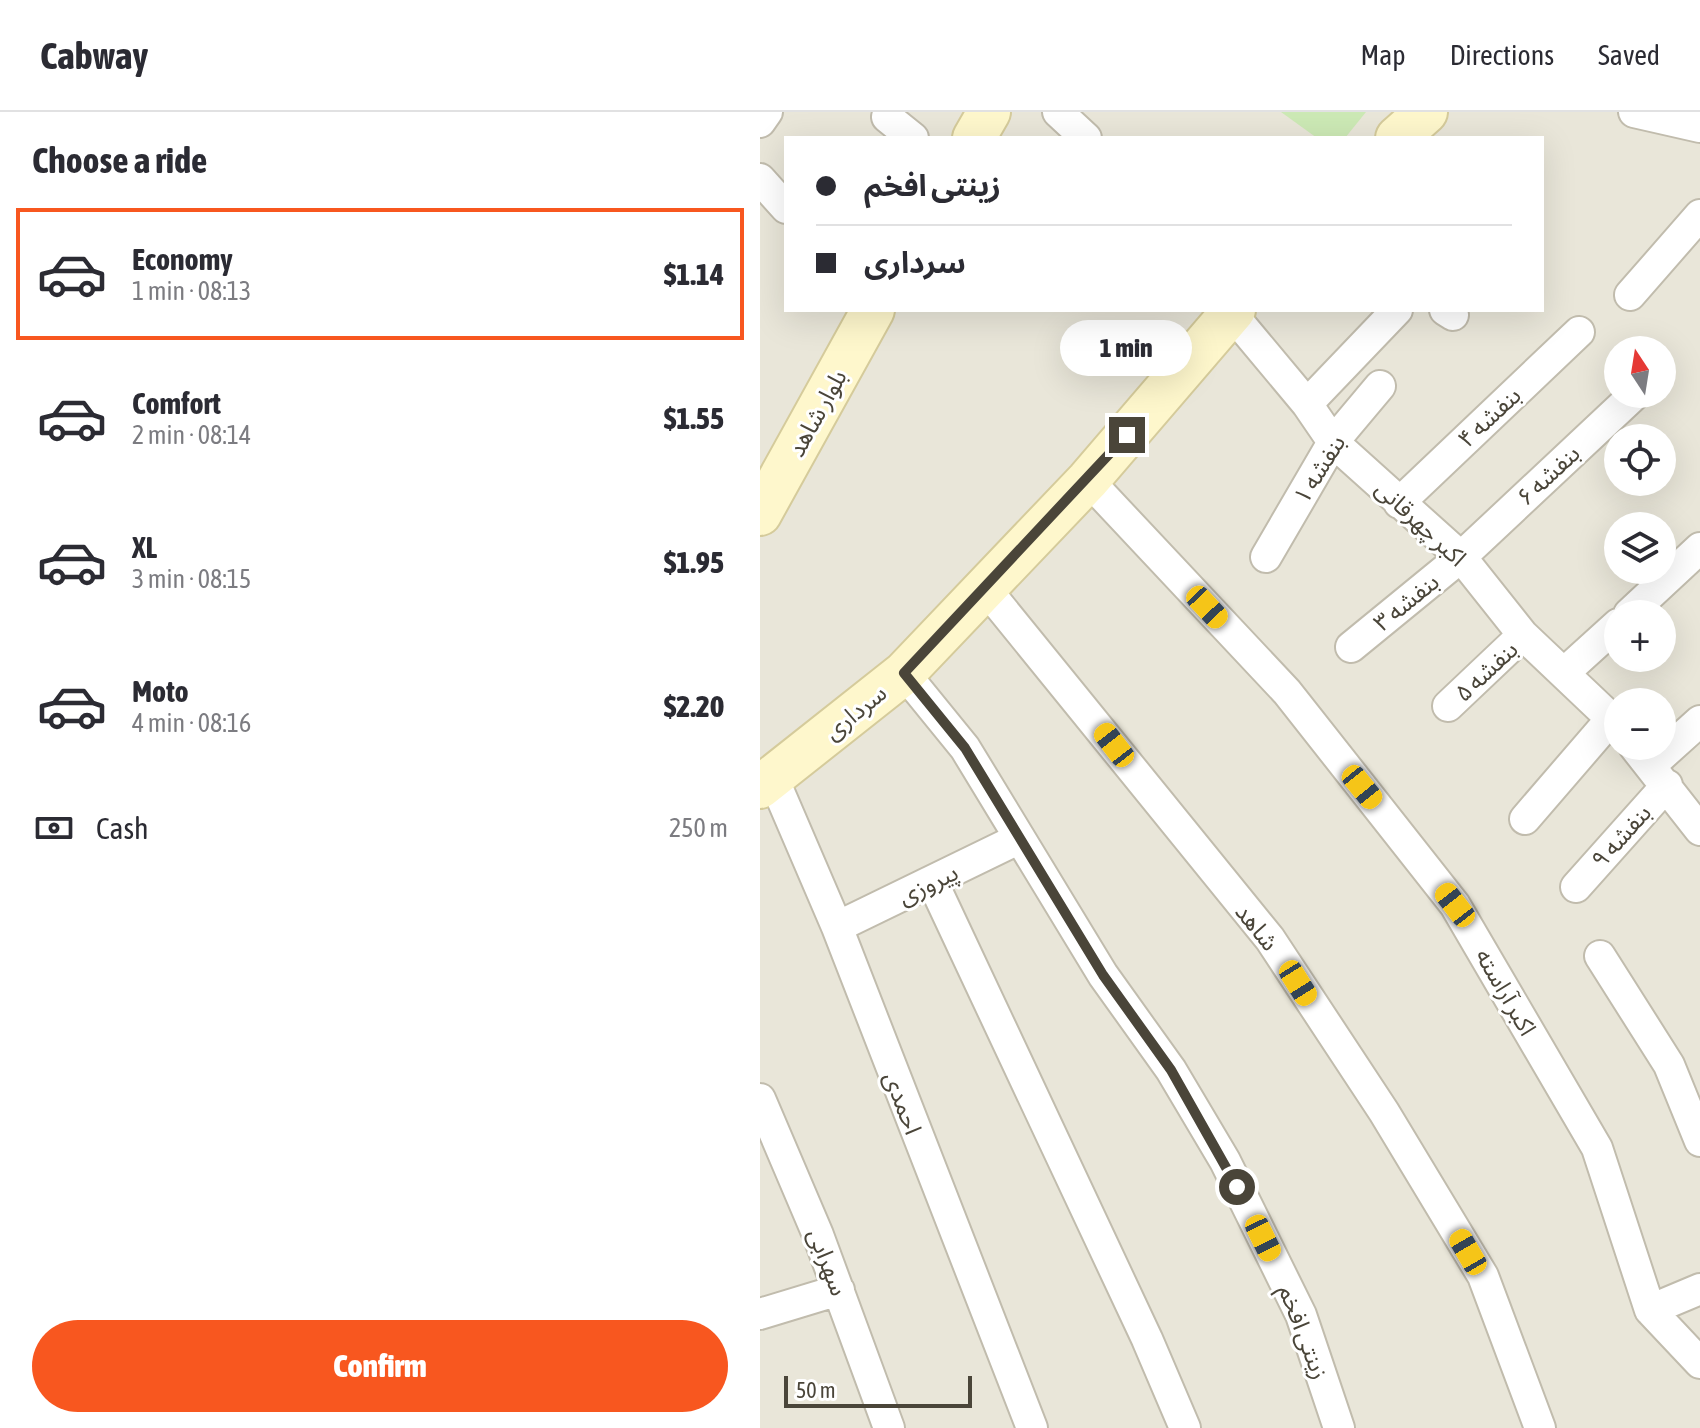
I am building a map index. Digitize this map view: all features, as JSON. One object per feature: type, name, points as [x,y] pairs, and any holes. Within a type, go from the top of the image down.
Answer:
[{"type":"main road","points":[[975,136],[989,112]]},
{"type":"main road","points":[[1399,136],[1426,112]]},
{"type":"main road","name":"بلوار شاهد","points":[[762,505],[872,312]]},
{"type":"main road","name":"سرداری","points":[[766,782],[904,673],[1088,480],[1232,312]]},
{"type":"street","points":[[760,122],[767,112]]},
{"type":"street","points":[[1058,112],[1084,136]]},
{"type":"street","points":[[1634,112],[1700,127]]},
{"type":"street","points":[[887,117],[911,136]]},
{"type":"street","points":[[760,179],[784,206]]},
{"type":"street","points":[[1630,295],[1700,215]]},
{"type":"street","name":"اکبر چهرقانی","points":[[1232,312],[1307,404],[1333,442],[1461,557],[1523,635],[1604,710]]},
{"type":"street","points":[[1307,404],[1395,312]]},
{"type":"street","name":"بنفشه ۴","points":[[1399,503],[1579,332]]},
{"type":"street","name":"بنفشه ۱","points":[[1266,557],[1333,442],[1380,386]]},
{"type":"street","name":"بنفشه ۶","points":[[1461,557],[1620,408]]},
{"type":"street","name":"اکبر آراسته","points":[[1088,480],[1287,692],[1455,905],[1597,1148],[1650,1310],[1700,1363]]},
{"type":"street","points":[[1644,600],[1700,548]]},
{"type":"street","name":"بنفشه ۳","points":[[1351,647],[1461,557]]},
{"type":"street","name":"شاهد","points":[[985,588],[1080,701],[1244,911],[1270,939],[1384,1112],[1483,1276],[1540,1428]]},
{"type":"street","name":"بنفشه ۵","points":[[1448,706],[1523,635]]},
{"type":"street","points":[[1565,672],[1604,637]]},
{"type":"street","name":"زینتی افخم","points":[[904,673],[965,748],[1018,839],[1049,881],[1103,975],[1171,1070],[1225,1161],[1301,1315],[1339,1428]]},
{"type":"street","name":"بنفشه ۹","points":[[1576,887],[1650,766],[1700,721]]},
{"type":"street","points":[[1525,819],[1604,733]]},
{"type":"street","points":[[1650,766],[1700,830]]},
{"type":"street","name":"احمدی","points":[[766,782],[837,927],[1032,1428]]},
{"type":"street","name":"پیروزی","points":[[837,927],[933,883],[1018,839]]},
{"type":"street","points":[[933,883],[1147,1339],[1185,1428]]},
{"type":"street","points":[[1600,956],[1669,1065],[1700,1141]]},
{"type":"street","name":"سهرابی","points":[[760,1099],[839,1290],[889,1428]]},
{"type":"street","points":[[1650,1310],[1700,1289]]},
{"type":"street","points":[[760,1314],[839,1290]]},
{"type":"shaded area","points":[[760,112],[1700,112],[1700,1428],[760,1428]]},
{"type":"green space","points":[[1281,112],[1366,112],[1347,136],[1314,136]]},
{"type":"route","points":[[1127,435],[904,673],[965,748],[1018,839],[1049,881],[1103,975],[1171,1070],[1237,1187]]}]
